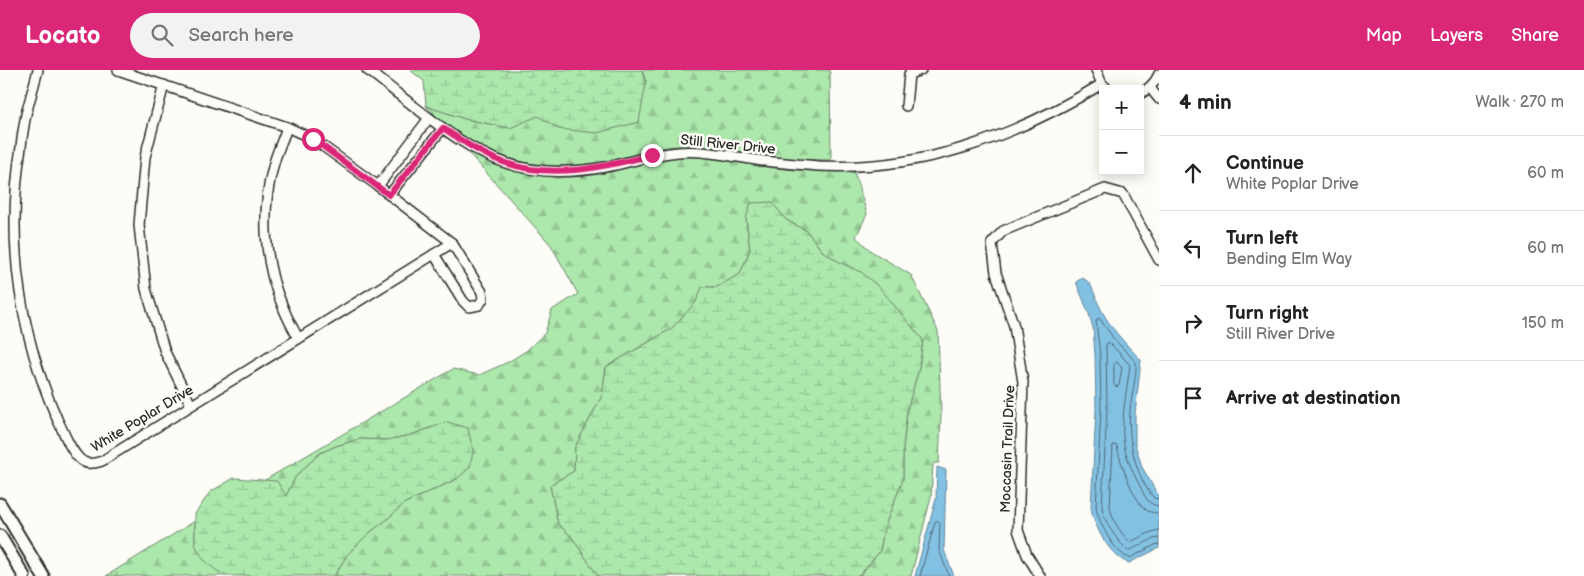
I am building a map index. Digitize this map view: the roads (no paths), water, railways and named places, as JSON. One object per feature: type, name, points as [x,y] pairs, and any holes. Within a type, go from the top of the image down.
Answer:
[{"type":"street","name":"White Poplar Drive","points":[[38,70],[26,115],[16,175],[14,230],[16,270],[32,350],[46,392],[67,440],[77,457],[85,463],[102,461],[452,243]]},
{"type":"street","points":[[118,70],[288,127],[313,139],[452,243],[482,292],[483,299],[479,305],[469,307],[463,302],[434,254]]},
{"type":"street","name":"Still River Drive","points":[[367,70],[471,148],[504,163],[532,170],[564,172],[605,167],[652,155],[680,151],[821,166],[875,164],[932,156],[1004,135],[1099,89]]},
{"type":"street","points":[[906,106],[909,74],[921,70]]},
{"type":"street","points":[[1096,70],[1097,75],[1104,85]]},
{"type":"street","points":[[1144,92],[1150,88],[1159,74]]},
{"type":"street","points":[[164,85],[145,157],[139,225],[146,289],[165,352],[191,405]]},
{"type":"street","points":[[1150,88],[1159,98]]},
{"type":"street","points":[[378,186],[429,118]]},
{"type":"street","points":[[288,127],[273,166],[266,202],[266,240],[282,306],[298,338]]},
{"type":"street","points":[[389,195],[443,128]]},
{"type":"street","points":[[406,148],[419,157]]},
{"type":"street","name":"Moccasin Trail Drive","points":[[1040,576],[1018,530],[1023,382],[1014,326],[996,273],[992,243],[1003,231],[1105,189],[1123,194],[1159,260]]},
{"type":"street","points":[[0,504],[43,576]]},
{"type":"street","points":[[0,536],[24,576]]},
{"type":"water","points":[[1082,278],[1090,285],[1102,311],[1112,326],[1141,360],[1135,414],[1135,444],[1142,467],[1159,497],[1159,548],[1129,563],[1122,560],[1110,548],[1099,532],[1092,515],[1096,410],[1095,355],[1093,328],[1076,282]]},
{"type":"water","points":[[937,467],[946,470],[944,550],[954,576],[915,576],[936,499]]}]
